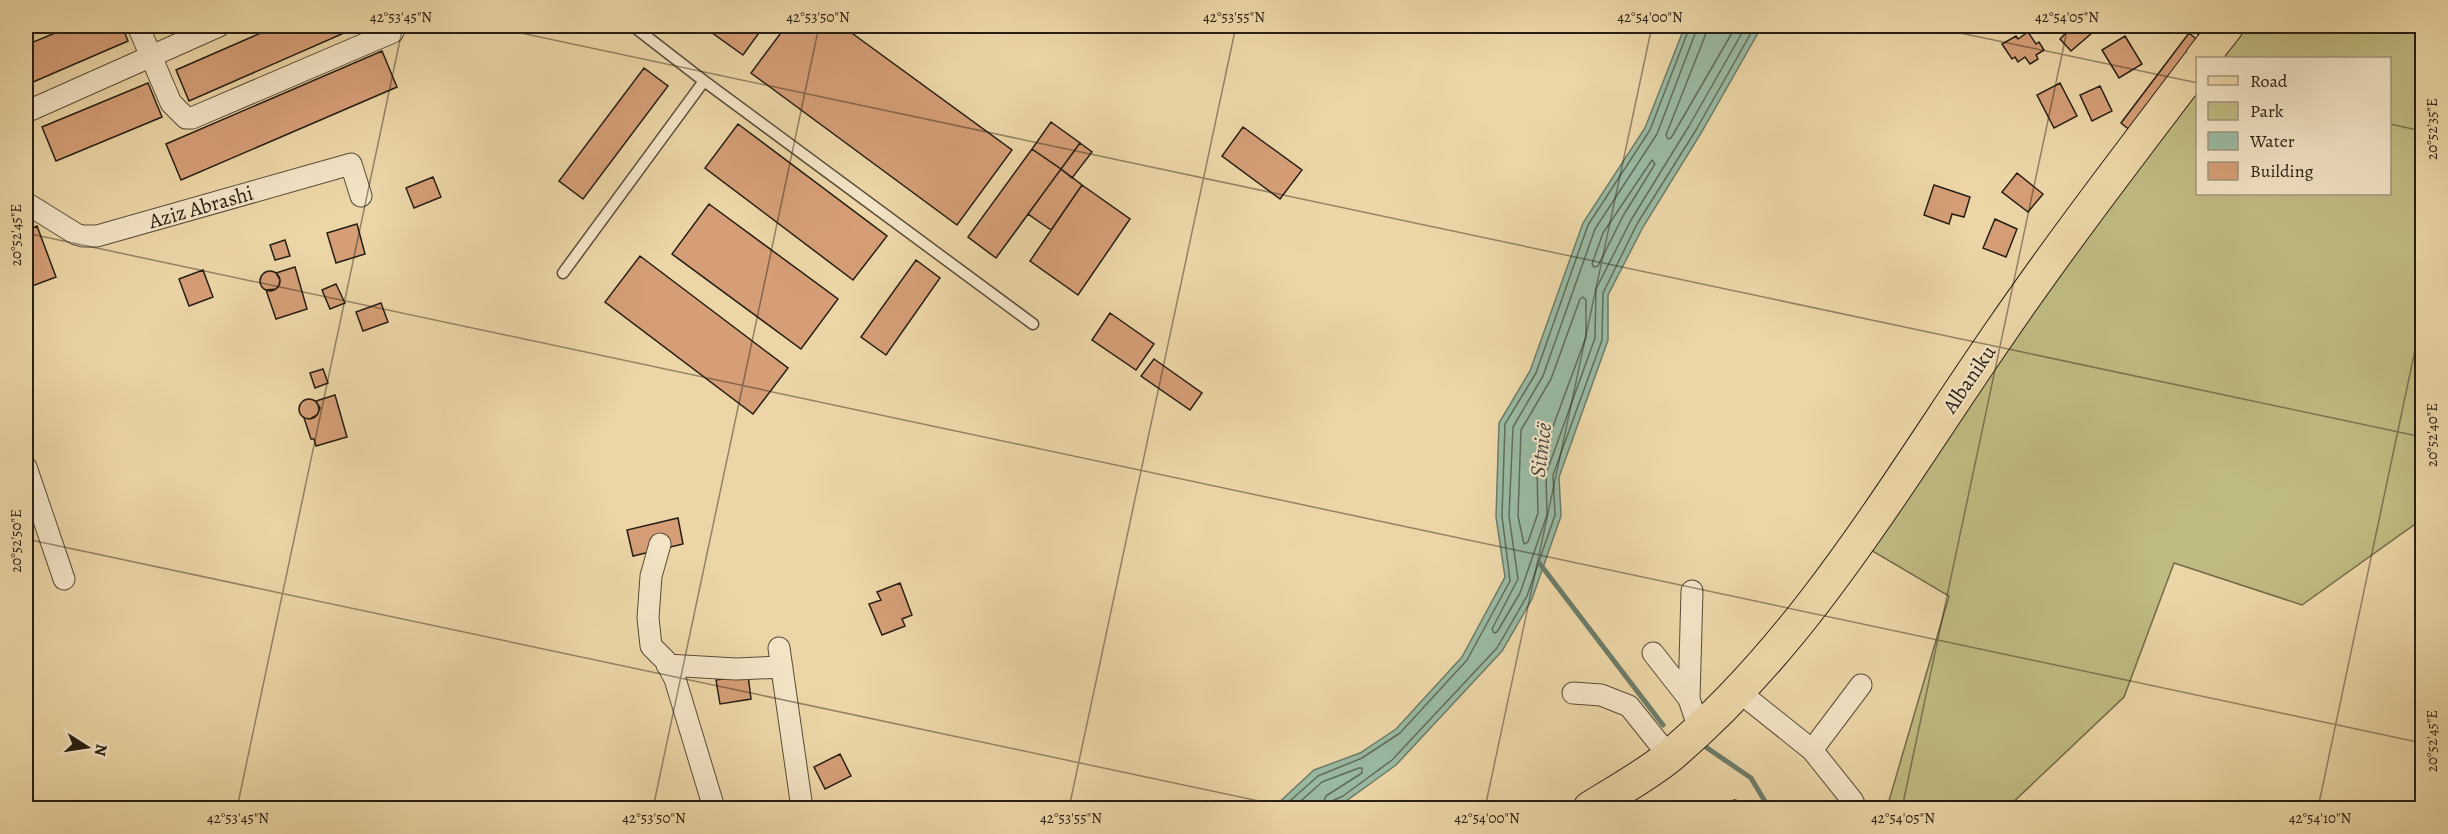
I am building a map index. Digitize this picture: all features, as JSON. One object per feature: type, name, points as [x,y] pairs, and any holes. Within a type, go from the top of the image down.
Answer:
[{"type":"main road","points":[[2203,57],[2227,26]]},
{"type":"main road","name":"Albaniku","points":[[1590,808],[1670,756],[1694,714],[1737,690],[1791,632],[1884,506],[1999,333],[2196,67]]},
{"type":"street","points":[[138,26],[171,103],[186,118],[192,118],[393,32]]},
{"type":"street","points":[[26,112],[219,26]]},
{"type":"street","name":"Aziz Abrashi","points":[[26,203],[57,224],[83,236],[90,236],[109,233],[351,164],[361,196]]},
{"type":"street","points":[[26,467],[64,579]]},
{"type":"street","points":[[660,544],[651,576],[648,618],[651,645],[675,679],[714,808]]},
{"type":"street","points":[[1692,591],[1694,714]]},
{"type":"street","points":[[1653,653],[1694,714]]},
{"type":"street","points":[[667,665],[736,669],[781,658],[802,808]]},
{"type":"street","points":[[1812,750],[1861,685]]},
{"type":"street","points":[[1737,690],[1812,750],[1856,808]]},
{"type":"street","points":[[1573,693],[1601,695],[1629,706],[1670,756]]},
{"type":"lane","points":[[633,26],[1033,324]]},
{"type":"lane","points":[[563,273],[704,81]]},
{"type":"green space","points":[[2234,26],[2422,26],[2422,519],[2302,605],[2174,563],[2124,697],[2007,808],[1891,808],[1888,804],[1949,596],[1864,546],[2196,78],[2196,195],[2391,195],[2391,57],[2212,57]]},
{"type":"water","name":"Sitnicë","points":[[1685,26],[1762,26],[1701,133],[1643,227],[1608,295],[1608,340],[1559,477],[1561,516],[1532,599],[1502,651],[1396,765],[1346,801],[1329,808],[1273,808],[1314,770],[1360,753],[1396,729],[1462,657],[1505,577],[1496,517],[1499,423],[1530,371],[1583,223],[1645,128]]},
{"type":"building","points":[[72,26],[122,26],[128,41],[26,85],[26,45]]},
{"type":"building","points":[[277,26],[360,26],[189,101],[176,70]]},
{"type":"building","points":[[716,26],[764,26],[743,55],[711,32]]},
{"type":"building","points":[[786,26],[842,26],[1012,150],[957,225],[751,73]]},
{"type":"building","points":[[2064,26],[2085,26],[2092,33],[2071,51],[2060,39],[2068,31]]},
{"type":"building","points":[[2189,26],[2211,26],[2201,37]]},
{"type":"building","points":[[2028,32],[2036,44],[2039,42],[2044,50],[2036,55],[2038,59],[2030,64],[2025,57],[2018,62],[2015,57],[2012,59],[2002,44],[2016,36],[2018,39]]},
{"type":"building","points":[[2189,33],[2200,42],[2132,132],[2121,123]]},
{"type":"building","points":[[2125,36],[2142,64],[2119,78],[2102,50]]},
{"type":"building","points":[[382,51],[397,87],[181,180],[166,144]]},
{"type":"building","points":[[644,68],[668,86],[583,199],[559,181]]},
{"type":"building","points":[[148,83],[162,117],[56,161],[42,127]]},
{"type":"building","points":[[2060,83],[2077,116],[2054,128],[2037,95]]},
{"type":"building","points":[[2100,86],[2112,111],[2092,121],[2080,95]]},
{"type":"building","points":[[1051,122],[1080,143],[1061,169],[1032,149]]},
{"type":"building","points":[[738,124],[887,236],[853,280],[705,168]]},
{"type":"building","points":[[1243,127],[1302,170],[1280,199],[1222,156]]},
{"type":"building","points":[[1080,143],[1092,152],[1072,178],[1061,169]]},
{"type":"building","points":[[1032,149],[1061,169],[996,258],[968,237]]},
{"type":"building","points":[[1061,169],[1082,185],[1051,230],[1028,214]]},
{"type":"building","points":[[2017,173],[2043,194],[2028,212],[2002,192]]},
{"type":"building","points":[[433,177],[441,197],[414,208],[406,188]]},
{"type":"building","points":[[1082,185],[1130,219],[1078,295],[1030,261]]},
{"type":"building","points":[[1934,185],[1970,197],[1964,217],[1952,214],[1949,224],[1924,215]]},
{"type":"building","points":[[709,204],[838,299],[801,349],[672,254]]},
{"type":"building","points":[[1995,219],[2017,229],[2006,257],[1983,248]]},
{"type":"building","points":[[357,224],[365,254],[336,263],[327,233]]},
{"type":"building","points":[[37,226],[56,277],[27,288],[26,231]]},
{"type":"building","points":[[285,240],[290,256],[275,260],[270,245]]},
{"type":"building","points":[[640,256],[788,368],[753,414],[605,302]]},
{"type":"building","points":[[916,260],[940,278],[886,355],[861,337]]},
{"type":"building","points":[[295,267],[307,309],[276,319],[266,290],[276,289],[279,285],[280,280],[276,273]]},
{"type":"building","points":[[203,270],[213,297],[189,306],[179,279]]},
{"type":"building","points":[[270,271],[277,274],[280,281],[277,288],[270,291],[263,288],[260,281],[263,274]]},
{"type":"building","points":[[336,284],[345,303],[330,309],[322,290]]},
{"type":"building","points":[[381,303],[388,322],[363,331],[356,312]]},
{"type":"building","points":[[1110,313],[1154,344],[1136,370],[1092,340]]},
{"type":"building","points":[[26,332],[33,353],[26,356]]},
{"type":"building","points":[[1154,359],[1202,393],[1190,410],[1141,376]]},
{"type":"building","points":[[323,369],[328,383],[315,388],[310,373]]},
{"type":"building","points":[[335,395],[347,437],[316,446],[314,439],[311,439],[304,418],[310,419],[317,415],[320,408],[316,401]]},
{"type":"building","points":[[309,399],[316,402],[319,409],[316,416],[309,419],[302,416],[299,409],[302,402]]},
{"type":"building","points":[[678,518],[683,544],[633,556],[627,530]]},
{"type":"building","points":[[900,583],[912,615],[902,619],[905,626],[882,635],[869,604],[881,600],[877,592]]},
{"type":"building","points":[[748,675],[751,699],[720,704],[716,680]]},
{"type":"building","points":[[840,754],[851,776],[825,789],[814,767]]},
{"type":"building","points":[[1734,800],[1759,805],[1758,808],[1732,808]]},
{"type":"waterway","points":[[1540,564],[1663,725]]},
{"type":"waterway","points":[[1700,743],[1751,778],[1769,808]]}]
